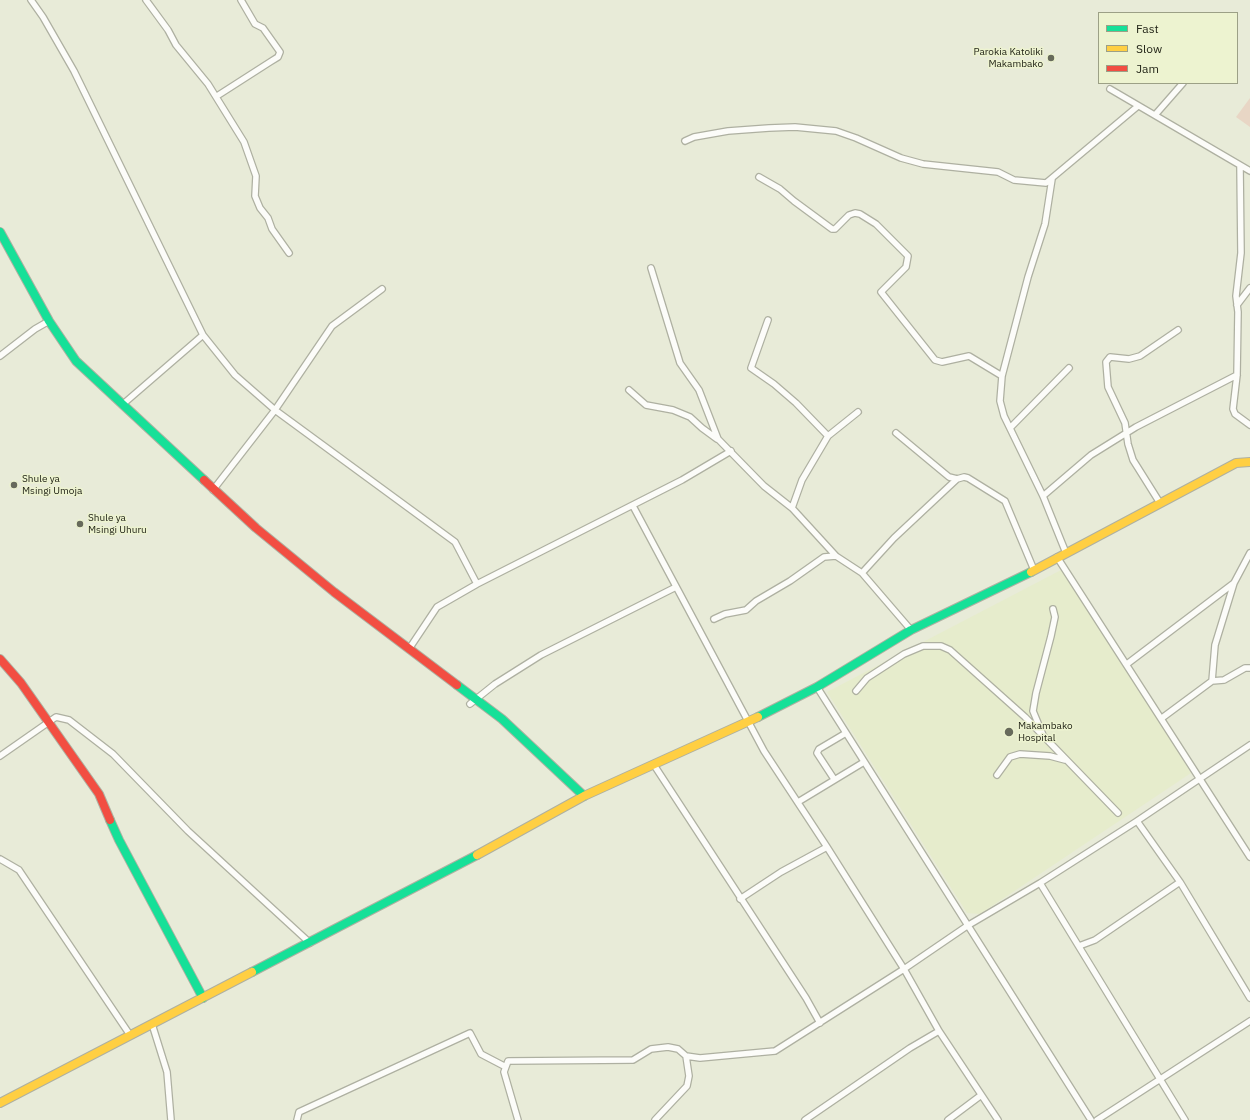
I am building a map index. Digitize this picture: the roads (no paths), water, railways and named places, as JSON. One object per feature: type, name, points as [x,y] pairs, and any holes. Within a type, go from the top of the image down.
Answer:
[{"type":"street","points":[[31,0],[43,17],[74,71],[203,335],[235,375],[276,410],[455,542],[477,584]]},
{"type":"street","points":[[146,0],[168,30],[176,45],[217,96],[244,142],[256,176],[255,196],[260,208],[268,218],[272,229],[289,253]]},
{"type":"street","points":[[217,96],[278,57],[280,52],[263,28],[255,24],[240,0]]},
{"type":"street","points":[[1155,115],[1183,84]]},
{"type":"street","points":[[1110,89],[1250,172]]},
{"type":"street","points":[[685,141],[694,137],[728,131],[769,128],[795,127],[836,131],[856,138],[901,158],[923,164],[998,172],[1014,180],[1046,183],[1052,180],[1063,168],[1138,106]]},
{"type":"street","points":[[1240,166],[1241,252],[1236,296],[1237,375],[1233,410],[1235,414],[1250,425]]},
{"type":"street","points":[[759,177],[780,189],[832,229],[835,229],[849,215],[855,213],[860,214],[876,224],[908,256],[906,267],[881,292],[935,360],[942,362],[969,356],[1002,376]]},
{"type":"street","points":[[1052,180],[1045,224],[1028,277],[1002,376],[1000,401],[1010,428],[1042,496],[1066,553]]},
{"type":"street","points":[[0,232],[49,321],[76,361],[122,406],[213,490],[334,592],[410,649],[473,702],[502,719],[584,796]]},
{"type":"street","points":[[651,268],[680,363],[699,390],[718,439]]},
{"type":"street","points":[[1237,305],[1245,297],[1250,288]]},
{"type":"street","points":[[213,490],[276,410],[332,326],[382,289]]},
{"type":"street","points":[[768,320],[751,368],[774,384],[796,403],[828,436]]},
{"type":"street","points":[[0,356],[35,329],[49,321]]},
{"type":"street","points":[[1160,503],[1133,460],[1128,444],[1125,423],[1108,387],[1106,377],[1108,359],[1140,356],[1178,330]]},
{"type":"street","points":[[122,406],[203,335]]},
{"type":"street","points":[[1010,428],[1069,368]]},
{"type":"street","points":[[1042,496],[1091,455],[1136,427],[1237,375]]},
{"type":"street","points":[[629,390],[646,405],[673,410],[690,417],[702,428],[718,439],[732,451],[764,486],[792,508],[836,556],[862,573],[911,630]]},
{"type":"street","points":[[792,508],[802,480],[828,436],[858,412]]},
{"type":"street","points":[[896,432],[949,477],[957,479]]},
{"type":"street","points":[[410,649],[437,607],[477,584],[633,506],[732,451]]},
{"type":"street","points":[[0,1102],[438,876],[584,796],[748,722],[817,687],[911,630],[1034,570],[1236,463],[1250,462]]},
{"type":"street","points":[[862,573],[894,538],[957,479],[964,477],[1005,501],[1034,570]]},
{"type":"street","points":[[633,506],[764,751],[904,969],[939,1031]]},
{"type":"street","points":[[1212,681],[1215,645],[1234,583],[1246,564],[1250,554]]},
{"type":"street","points":[[714,619],[725,614],[746,610],[756,601],[790,581],[824,557],[836,556]]},
{"type":"street","points":[[1057,557],[1201,778],[1250,857]]},
{"type":"street","points":[[1127,664],[1234,583]]},
{"type":"street","points":[[473,702],[495,684],[541,655],[676,587]]},
{"type":"street","points":[[1044,740],[1034,711],[1036,693],[1055,617],[1053,609]]},
{"type":"street","points":[[856,692],[867,678],[904,654],[923,646],[942,646],[950,650],[1025,717],[1044,740],[1118,813]]},
{"type":"street","points":[[0,659],[21,683],[99,794],[119,840],[203,998]]},
{"type":"street","points":[[1162,718],[1212,681],[1224,680],[1245,668],[1250,668]]},
{"type":"street","points":[[817,687],[1091,1120]]},
{"type":"street","points":[[0,756],[56,717],[69,720],[109,750],[188,831],[310,943]]},
{"type":"street","points":[[834,779],[817,753],[819,750],[846,733]]},
{"type":"street","points":[[518,1120],[504,1072],[504,1066],[508,1061],[633,1060],[651,1049],[668,1047],[678,1049],[686,1056],[700,1058],[776,1051],[904,969],[967,926],[1040,883],[1137,821],[1250,745]]},
{"type":"street","points":[[997,775],[1010,757],[1020,754],[1050,756],[1065,760]]},
{"type":"street","points":[[798,802],[864,762]]},
{"type":"street","points":[[654,765],[820,1023]]},
{"type":"street","points":[[1137,821],[1180,882],[1250,998]]},
{"type":"street","points":[[740,899],[781,872],[827,847]]},
{"type":"street","points":[[0,859],[20,870],[130,1035]]},
{"type":"street","points":[[1079,946],[1095,940],[1180,882]]},
{"type":"street","points":[[1040,883],[1185,1120]]},
{"type":"street","points":[[908,980],[980,1096],[998,1120]]},
{"type":"street","points":[[1097,1120],[1250,1021]]},
{"type":"street","points":[[152,1024],[167,1072],[171,1120]]},
{"type":"street","points":[[805,1120],[910,1048],[939,1031]]},
{"type":"street","points":[[297,1120],[299,1112],[470,1033],[480,1054],[504,1066]]},
{"type":"street","points":[[655,1120],[687,1086],[689,1076],[686,1056]]},
{"type":"street","points":[[948,1120],[980,1096]]},
{"type":"street","points":[[980,1096],[1002,1120]]},
{"type":"place","name":"Parokia Katoliki Makambako","points":[[1051,58]]},
{"type":"place","name":"Shule ya Msingi Umoja","points":[[14,485]]},
{"type":"place","name":"Shule ya Msingi Uhuru","points":[[80,524]]},
{"type":"place","name":"Makambako Hospital","points":[[1009,732]]}]
